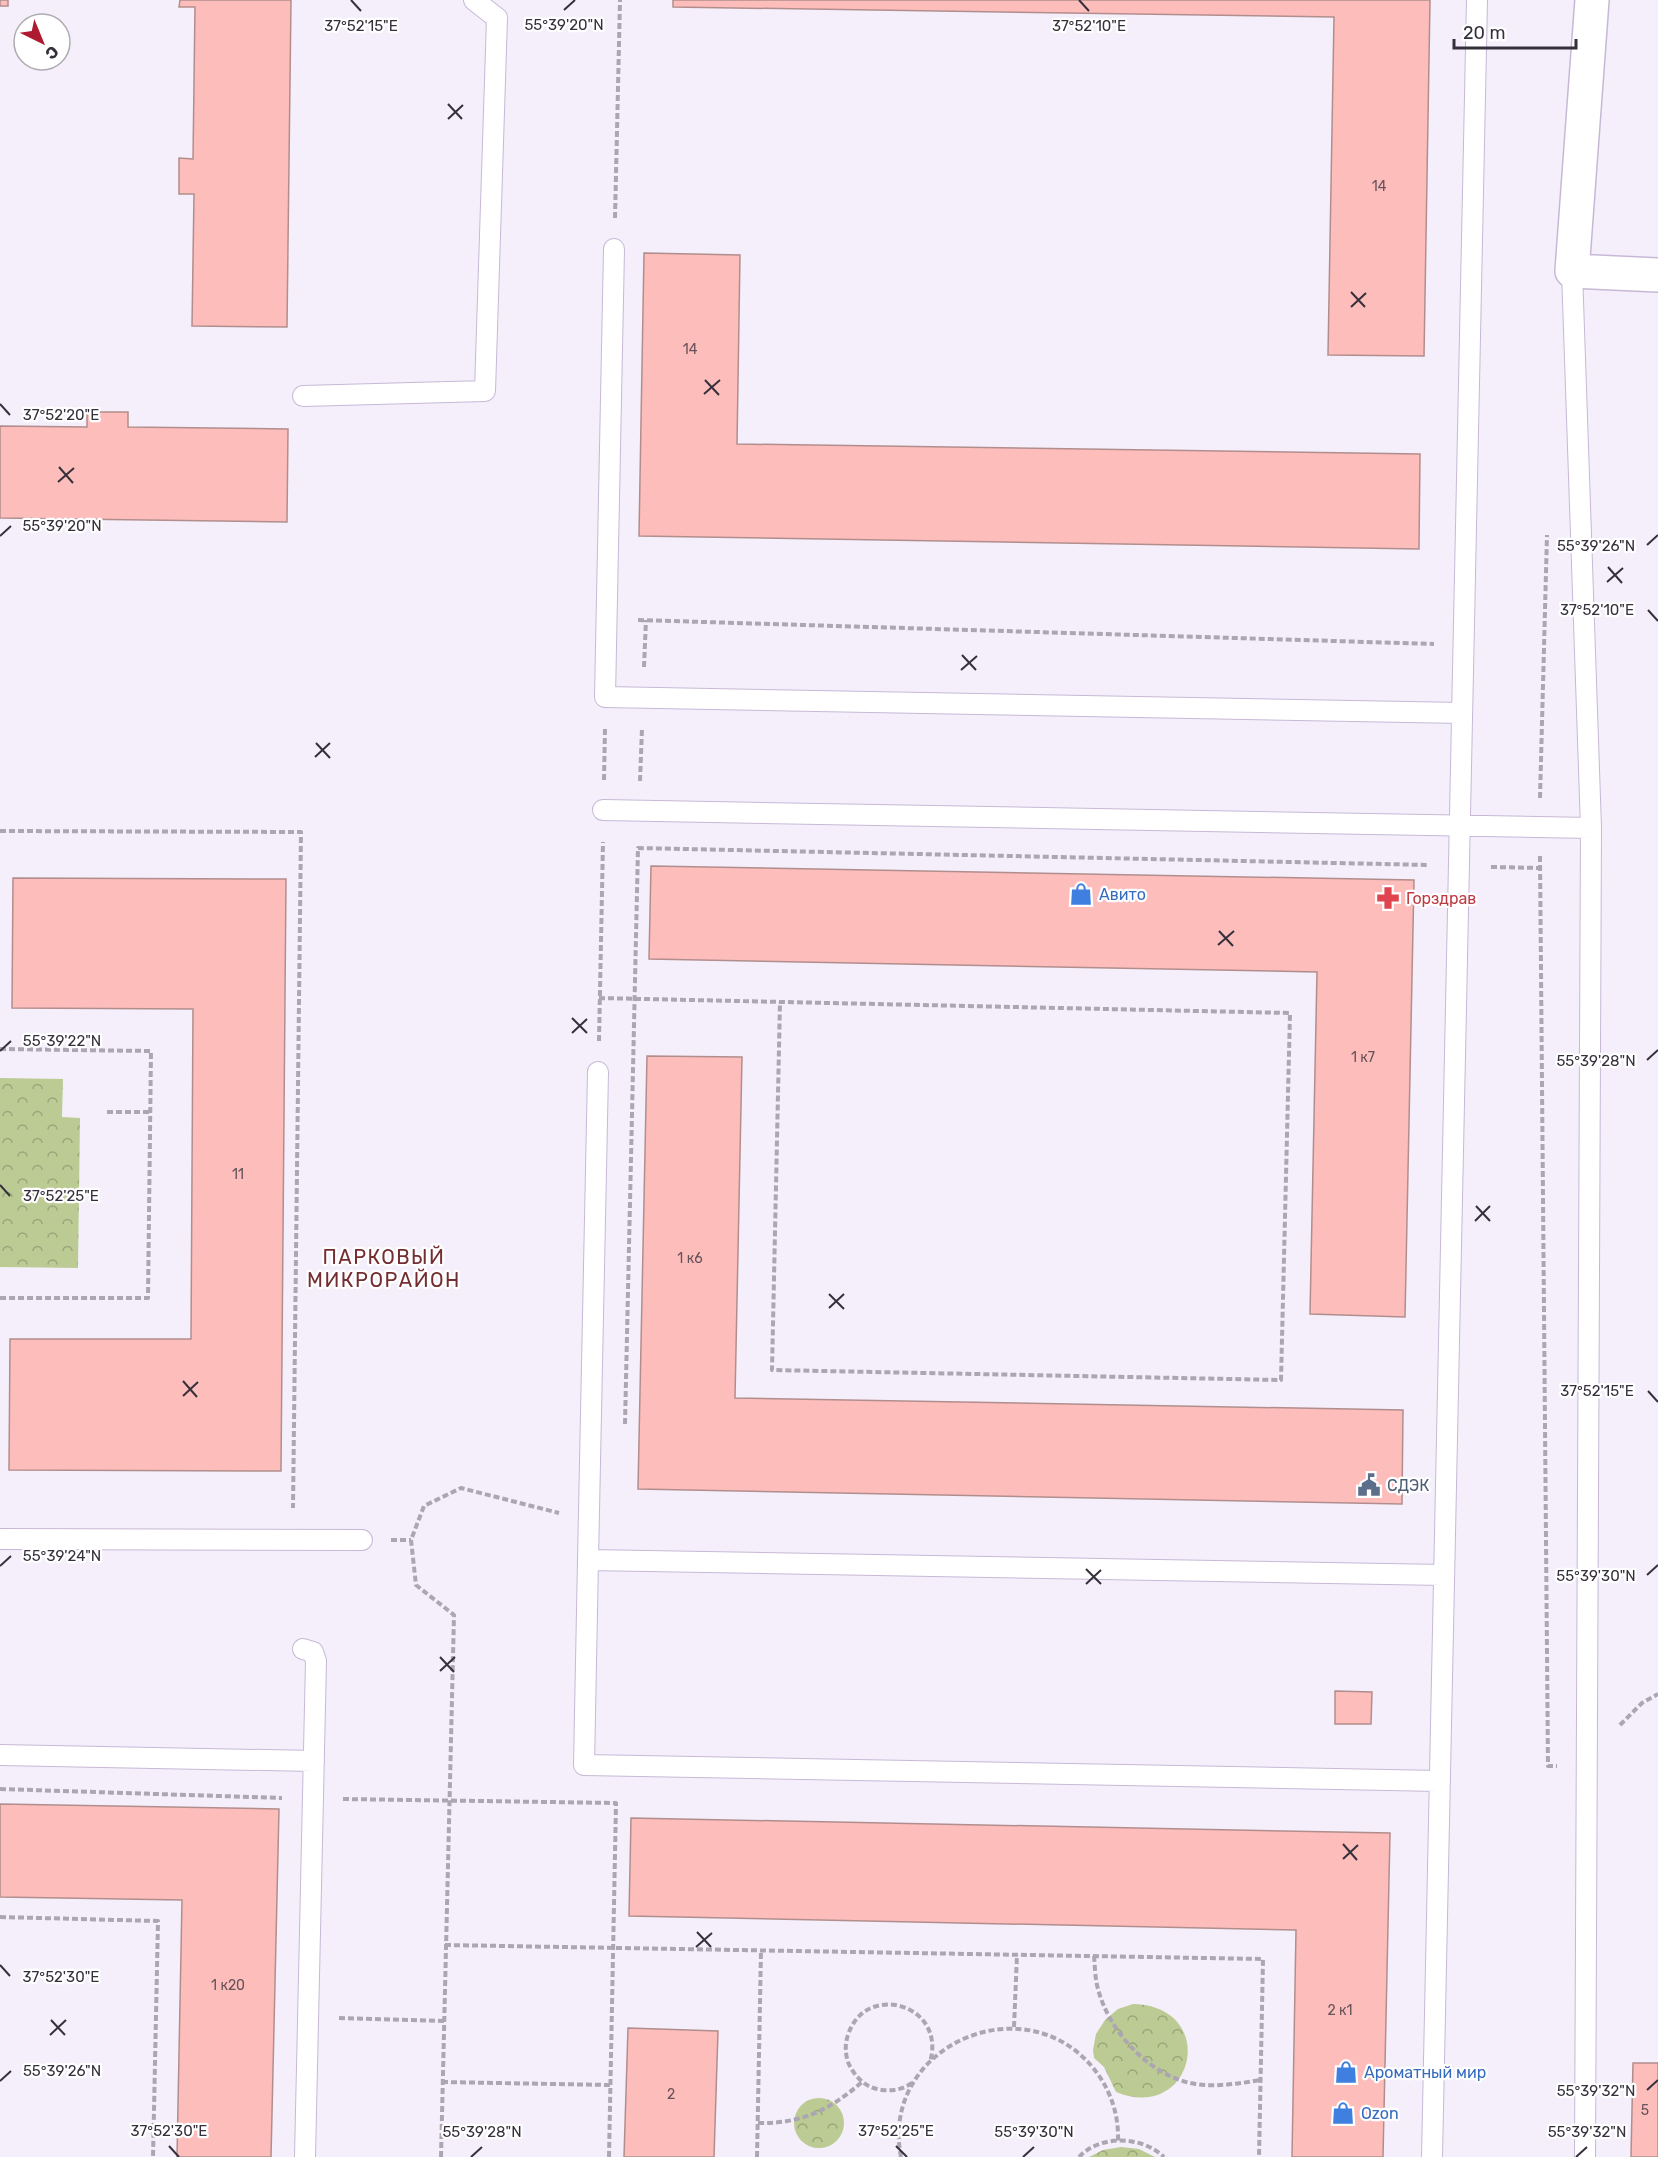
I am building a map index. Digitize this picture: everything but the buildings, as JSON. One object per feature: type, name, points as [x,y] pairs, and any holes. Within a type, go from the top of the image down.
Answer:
[{"type":"street","points":[[1592,0],[1572,271],[1658,275]]},
{"type":"lane","points":[[303,396],[485,391],[497,18],[474,0]]},
{"type":"lane","points":[[1432,2157],[1477,0]]},
{"type":"lane","points":[[615,249],[605,697],[1462,713]]},
{"type":"lane","points":[[1572,271],[1591,828],[1585,2157]]},
{"type":"lane","points":[[603,810],[1591,828]]},
{"type":"lane","points":[[598,1072],[584,1766],[1440,1781]]},
{"type":"lane","points":[[0,1539],[362,1540]]},
{"type":"lane","points":[[588,1560],[1444,1575]]},
{"type":"lane","points":[[303,1649],[312,1652],[316,1661],[305,2157]]},
{"type":"lane","points":[[0,1755],[314,1761]]},
{"type":"path","points":[[615,249],[620,0]]},
{"type":"path","points":[[607,619],[1464,645]]},
{"type":"path","points":[[625,1427],[638,848],[646,620]]},
{"type":"path","points":[[598,1072],[605,697]]},
{"type":"path","points":[[1539,827],[1548,1766]]},
{"type":"path","points":[[0,831],[301,832],[292,1540]]},
{"type":"path","points":[[638,848],[1541,868]]},
{"type":"path","points":[[599,998],[1290,1013],[1281,1380],[772,1370],[780,1002]]},
{"type":"path","points":[[0,1048],[151,1051],[148,1298],[0,1298]]},
{"type":"path","points":[[107,1112],[150,1112]]},
{"type":"path","points":[[441,2157],[454,1615],[416,1585],[411,1540],[424,1506],[461,1488],[589,1521]]},
{"type":"path","points":[[1618,1733],[1620,1723],[1642,1703],[1658,1694]]},
{"type":"path","points":[[609,2157],[616,1766]]},
{"type":"path","points":[[0,1789],[313,1798],[616,1803]]},
{"type":"path","points":[[0,1917],[158,1921],[153,2157]]},
{"type":"path","points":[[445,1945],[1263,1959],[1259,2157]]},
{"type":"path","points":[[757,2157],[761,1951]]},
{"type":"path","points":[[1014,2027],[1017,1955]]},
{"type":"path","points":[[1094,1956],[1098,1989],[1109,2015],[1126,2041],[1152,2066],[1180,2080],[1204,2085],[1261,2080]]},
{"type":"path","points":[[915,2082],[905,2088],[890,2091],[875,2089],[862,2082],[852,2070],[846,2056],[846,2041],[851,2027],[861,2015],[873,2007],[888,2004],[903,2006],[917,2013],[927,2024],[932,2039],[930,2062]]},
{"type":"path","points":[[308,2017],[444,2021]]},
{"type":"path","points":[[902,2157],[899,2146],[900,2119],[908,2094],[930,2062],[940,2052],[963,2038],[988,2030],[1014,2027],[1040,2032],[1064,2042],[1086,2059],[1102,2079],[1114,2103],[1119,2129],[1118,2141]]},
{"type":"path","points":[[442,2082],[610,2085]]},
{"type":"path","points":[[758,2123],[801,2119],[845,2097],[862,2082]]},
{"type":"path","points":[[1079,2157],[1101,2144],[1118,2141],[1140,2143],[1164,2157]]},
{"type":"green space","points":[[0,1078],[63,1079],[62,1117],[80,1118],[78,1268],[0,1267]]},
{"type":"green space","points":[[1133,2004],[1160,2010],[1178,2023],[1187,2041],[1187,2061],[1179,2079],[1164,2092],[1143,2097],[1116,2092],[1104,2067],[1094,2058],[1093,2050],[1096,2034],[1105,2020],[1118,2009]]},
{"type":"green space","points":[[814,2098],[824,2098],[837,2105],[844,2118],[844,2128],[837,2141],[824,2148],[814,2148],[805,2144],[798,2137],[794,2128],[794,2118],[798,2109],[805,2102]]},
{"type":"green space","points":[[1121,2147],[1139,2149],[1155,2157],[1089,2157],[1103,2150]]},
{"type":"place","name":"Авито","points":[[1081,894]]},
{"type":"place","name":"Горздрав","points":[[1388,898]]},
{"type":"place","name":"СДЭК","points":[[1369,1485]]},
{"type":"place","name":"Ароматный мир","points":[[1346,2072]]},
{"type":"place","name":"Ozon","points":[[1343,2113]]},
{"type":"district","name":"ПАРКОВЫЙ МИКРОРАЙОН","points":[[384,1268]]}]
